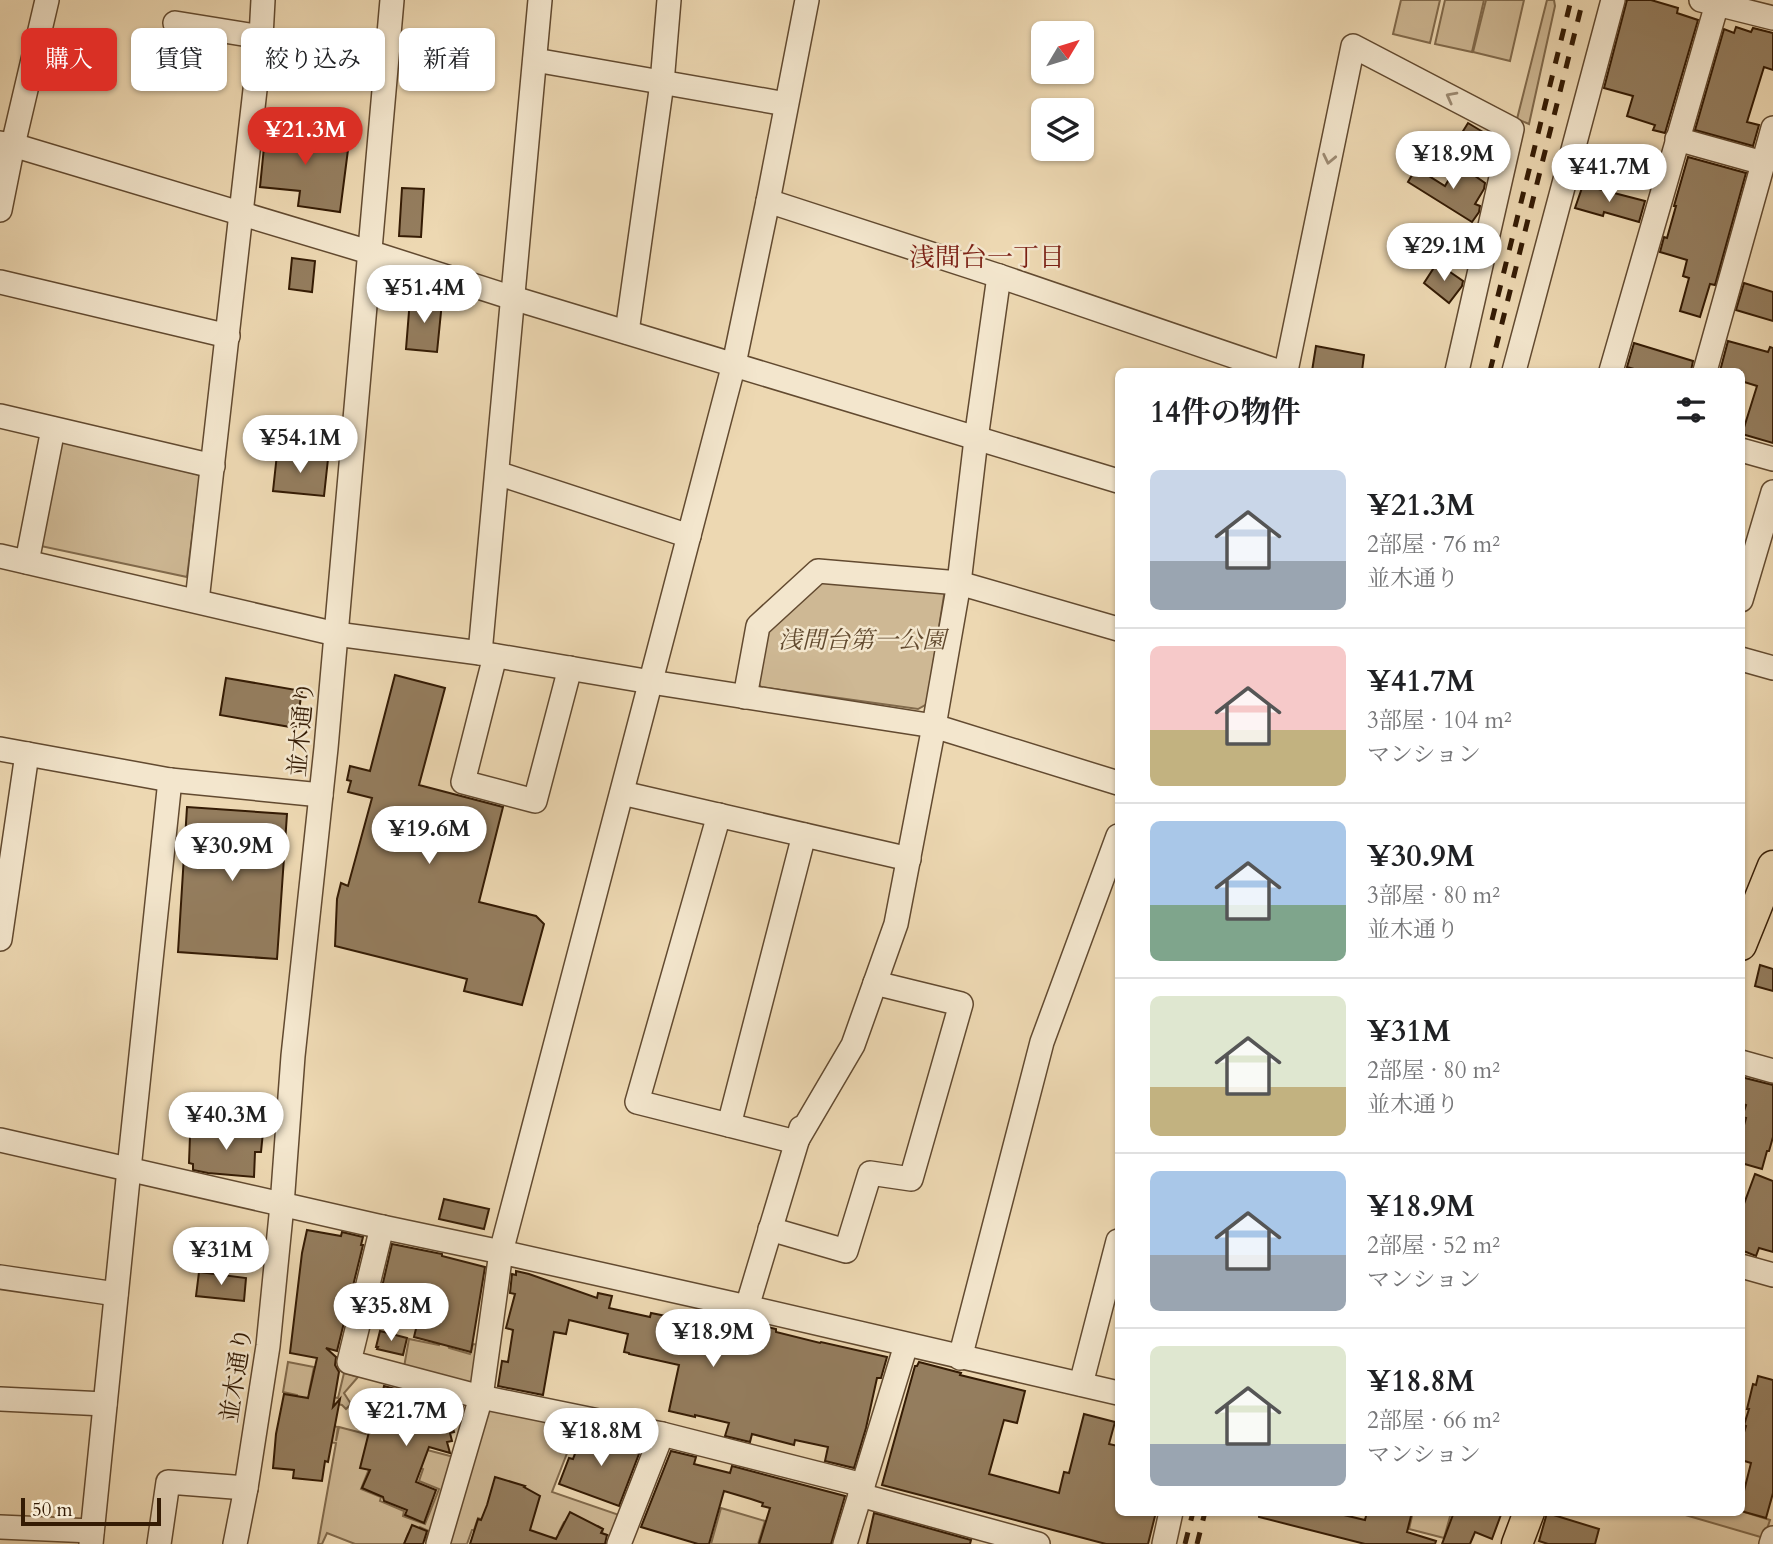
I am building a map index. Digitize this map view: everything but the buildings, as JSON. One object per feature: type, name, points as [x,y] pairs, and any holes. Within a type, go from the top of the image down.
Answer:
[{"type":"main road","points":[[1745,935],[1773,866]]},
{"type":"main road","points":[[1517,1544],[1528,1516]]},
{"type":"street","points":[[0,210],[6,144],[47,0]]},
{"type":"street","points":[[261,28],[263,0]]},
{"type":"street","name":"並木通り","points":[[235,1544],[268,1346],[293,1056],[336,634],[392,0]]},
{"type":"street","points":[[540,0],[496,473],[488,654],[463,782],[536,800],[570,668]]},
{"type":"street","points":[[627,332],[662,83],[669,0]]},
{"type":"street","points":[[438,1544],[481,1397],[501,1252],[734,364],[807,0]]},
{"type":"street","points":[[1515,368],[1613,0]]},
{"type":"street","points":[[1612,368],[1677,139],[1709,2],[1773,18]]},
{"type":"street","points":[[175,23],[241,34]]},
{"type":"street","points":[[1287,368],[1353,46],[1512,129],[1458,368]]},
{"type":"street","points":[[535,60],[786,104]]},
{"type":"street","points":[[197,601],[255,91]]},
{"type":"street","points":[[1706,368],[1773,128]]},
{"type":"street","points":[[1677,139],[1763,163]]},
{"type":"street","points":[[6,144],[1115,480]]},
{"type":"street","points":[[768,201],[1269,368]]},
{"type":"street","points":[[747,1307],[817,1081],[836,1044],[875,983],[896,924],[958,583],[999,276]]},
{"type":"street","points":[[0,282],[228,336]]},
{"type":"street","points":[[0,416],[213,466]]},
{"type":"street","points":[[27,562],[52,429]]},
{"type":"street","points":[[1745,451],[1773,459]]},
{"type":"street","points":[[496,473],[689,536]]},
{"type":"street","points":[[1745,575],[1748,556],[1773,492]]},
{"type":"street","points":[[0,556],[336,634],[488,654],[934,726],[1115,782]]},
{"type":"street","points":[[745,697],[758,626],[818,571],[958,583],[1115,628]]},
{"type":"street","points":[[1745,660],[1773,667]]},
{"type":"street","points":[[0,750],[170,780],[321,795]]},
{"type":"street","points":[[0,939],[27,754]]},
{"type":"street","points":[[0,1527],[92,1538],[170,780]]},
{"type":"street","points":[[622,793],[909,859]]},
{"type":"street","points":[[719,815],[637,1102],[796,1142]]},
{"type":"street","points":[[729,1125],[804,835]]},
{"type":"street","points":[[960,1358],[1042,1042],[1115,844]]},
{"type":"street","points":[[770,1229],[846,1251],[870,1173],[911,1180],[961,1004],[875,983]]},
{"type":"street","points":[[1745,1063],[1773,1071]]},
{"type":"street","points":[[0,1140],[1115,1392]]},
{"type":"street","points":[[382,1227],[349,1362],[481,1397],[662,1434],[861,1490],[1038,1544]]},
{"type":"street","points":[[1081,1384],[1115,1253]]},
{"type":"street","points":[[1745,1267],[1773,1275]]},
{"type":"street","points":[[0,1277],[116,1294]]},
{"type":"street","points":[[845,1544],[906,1345]]},
{"type":"street","points":[[0,1399],[105,1404]]},
{"type":"street","points":[[621,1543],[662,1434]]},
{"type":"street","points":[[159,1544],[168,1482],[246,1488]]},
{"type":"street","points":[[1164,1544],[1170,1516]]},
{"type":"street","points":[[1771,1544],[1773,1538]]},
{"type":"green space","points":[[1401,0],[1440,0],[1430,43],[1393,34]]},
{"type":"green space","points":[[1445,0],[1484,0],[1472,52],[1435,44]]},
{"type":"green space","points":[[1486,0],[1524,0],[1510,61],[1473,52]]},
{"type":"green space","points":[[1547,0],[1554,0],[1555,6],[1529,124],[1517,119]]},
{"type":"green space","points":[[56,439],[200,475],[187,577],[36,545]]},
{"type":"green space","name":"浅間台第一公園","points":[[820,574],[945,589],[927,704],[918,709],[761,687],[752,676],[762,629]]},
{"type":"green space","points":[[441,1335],[449,1348],[470,1354],[473,1344],[480,1345],[474,1380],[468,1383],[404,1367],[409,1339],[439,1345]]},
{"type":"green space","points":[[288,1362],[314,1367],[309,1392],[338,1398],[344,1373],[358,1377],[344,1393],[351,1404],[346,1409],[342,1405],[283,1392]]},
{"type":"green space","points":[[496,1406],[578,1425],[552,1492],[622,1516],[610,1541],[610,1536],[602,1533],[603,1529],[598,1526],[596,1528],[564,1522],[559,1532],[573,1539],[573,1544],[551,1537],[549,1544],[478,1518],[467,1544],[449,1544],[488,1411]]},
{"type":"green space","points":[[333,1426],[338,1427],[336,1441],[339,1427],[454,1457],[429,1544],[426,1544],[426,1540],[429,1531],[420,1527],[416,1537],[408,1534],[404,1544],[355,1544],[327,1533],[322,1544],[318,1544],[336,1443],[321,1441]],"holes":[[[378,1447],[423,1469],[419,1481],[439,1489],[425,1524],[403,1516],[404,1511],[361,1489]]]},
{"type":"green space","points":[[721,1508],[765,1521],[758,1544],[711,1544]]},
{"type":"green space","points":[[1745,1512],[1770,1520],[1764,1538],[1689,1516],[1745,1516]]},
{"type":"green space","points":[[1412,1516],[1450,1516],[1444,1538],[1409,1529]]},
{"type":"railway","points":[[1492,320],[1571,0]]},
{"type":"railway","points":[[1491,368],[1583,0]]},
{"type":"railway","points":[[1185,1544],[1192,1516]]},
{"type":"railway","points":[[1197,1544],[1204,1516]]},
{"type":"district","name":"浅間台一丁目","points":[[987,257]]}]
